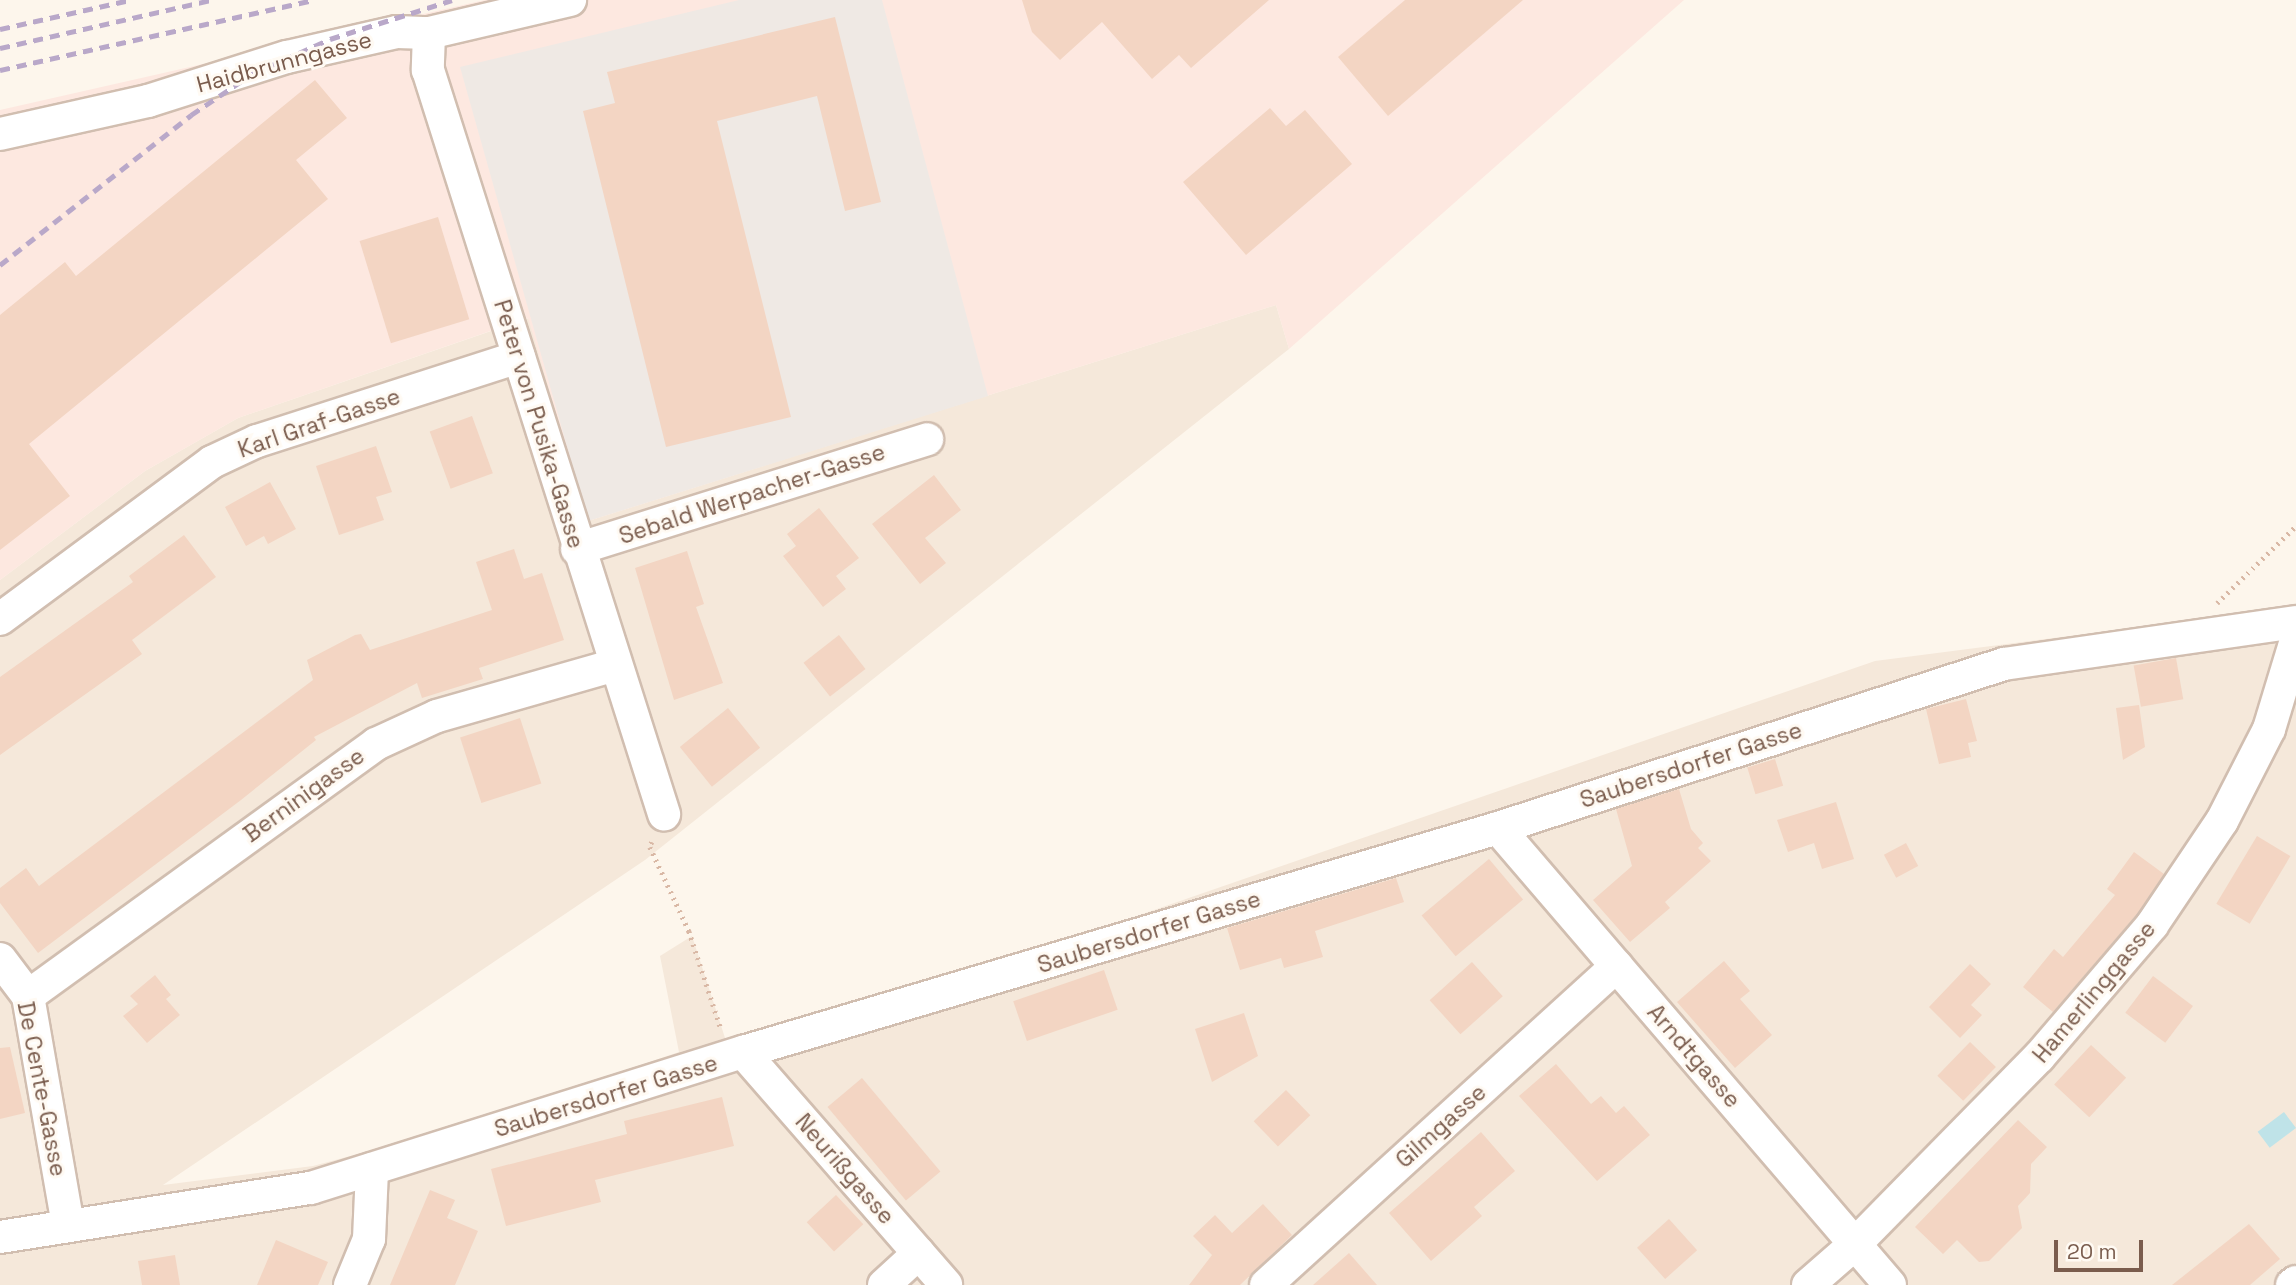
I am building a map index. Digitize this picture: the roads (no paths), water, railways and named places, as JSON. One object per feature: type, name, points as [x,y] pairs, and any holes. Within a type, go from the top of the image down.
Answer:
[{"type":"street","name":"Haidbrunngasse","points":[[0,134],[148,101],[287,57],[397,32],[429,33],[570,0]]},
{"type":"street","name":"Peter von Pusika-Gasse","points":[[429,33],[428,70],[577,550],[664,814]]},
{"type":"street","name":"Karl Graf-Gasse","points":[[0,619],[212,462],[257,441],[519,357]]},
{"type":"street","name":"Sebald Werpacher-Gasse","points":[[577,550],[927,439]]},
{"type":"street","name":"Saubersdorfer Gasse","points":[[0,1237],[311,1188],[737,1054],[1498,828],[2004,664],[2296,622]]},
{"type":"street","name":"Hamerlinggasse","points":[[1808,1285],[1855,1244],[2039,1057],[2152,925],[2222,821],[2269,729],[2296,640]]},
{"type":"street","name":"Berninigasse","points":[[28,996],[376,744],[437,716],[615,665]]},
{"type":"street","name":"Arndtgasse","points":[[1498,828],[1890,1285]]},
{"type":"street","name":"De Cente-Gasse","points":[[0,959],[28,996],[68,1226]]},
{"type":"street","name":"Gilmgasse","points":[[1266,1285],[1616,966]]},
{"type":"street","name":"Neurißgasse","points":[[737,1054],[946,1285]]},
{"type":"street","points":[[350,1285],[369,1239],[372,1169]]},
{"type":"street","points":[[884,1285],[919,1253]]},
{"type":"water","points":[[2284,1112],[2296,1128],[2270,1148],[2258,1132]]},
{"type":"railway","points":[[0,29],[130,0]]},
{"type":"railway","points":[[0,48],[212,0]]},
{"type":"railway","points":[[0,70],[313,0]]},
{"type":"railway","points":[[0,265],[191,115],[252,74],[330,39],[452,0]]}]
